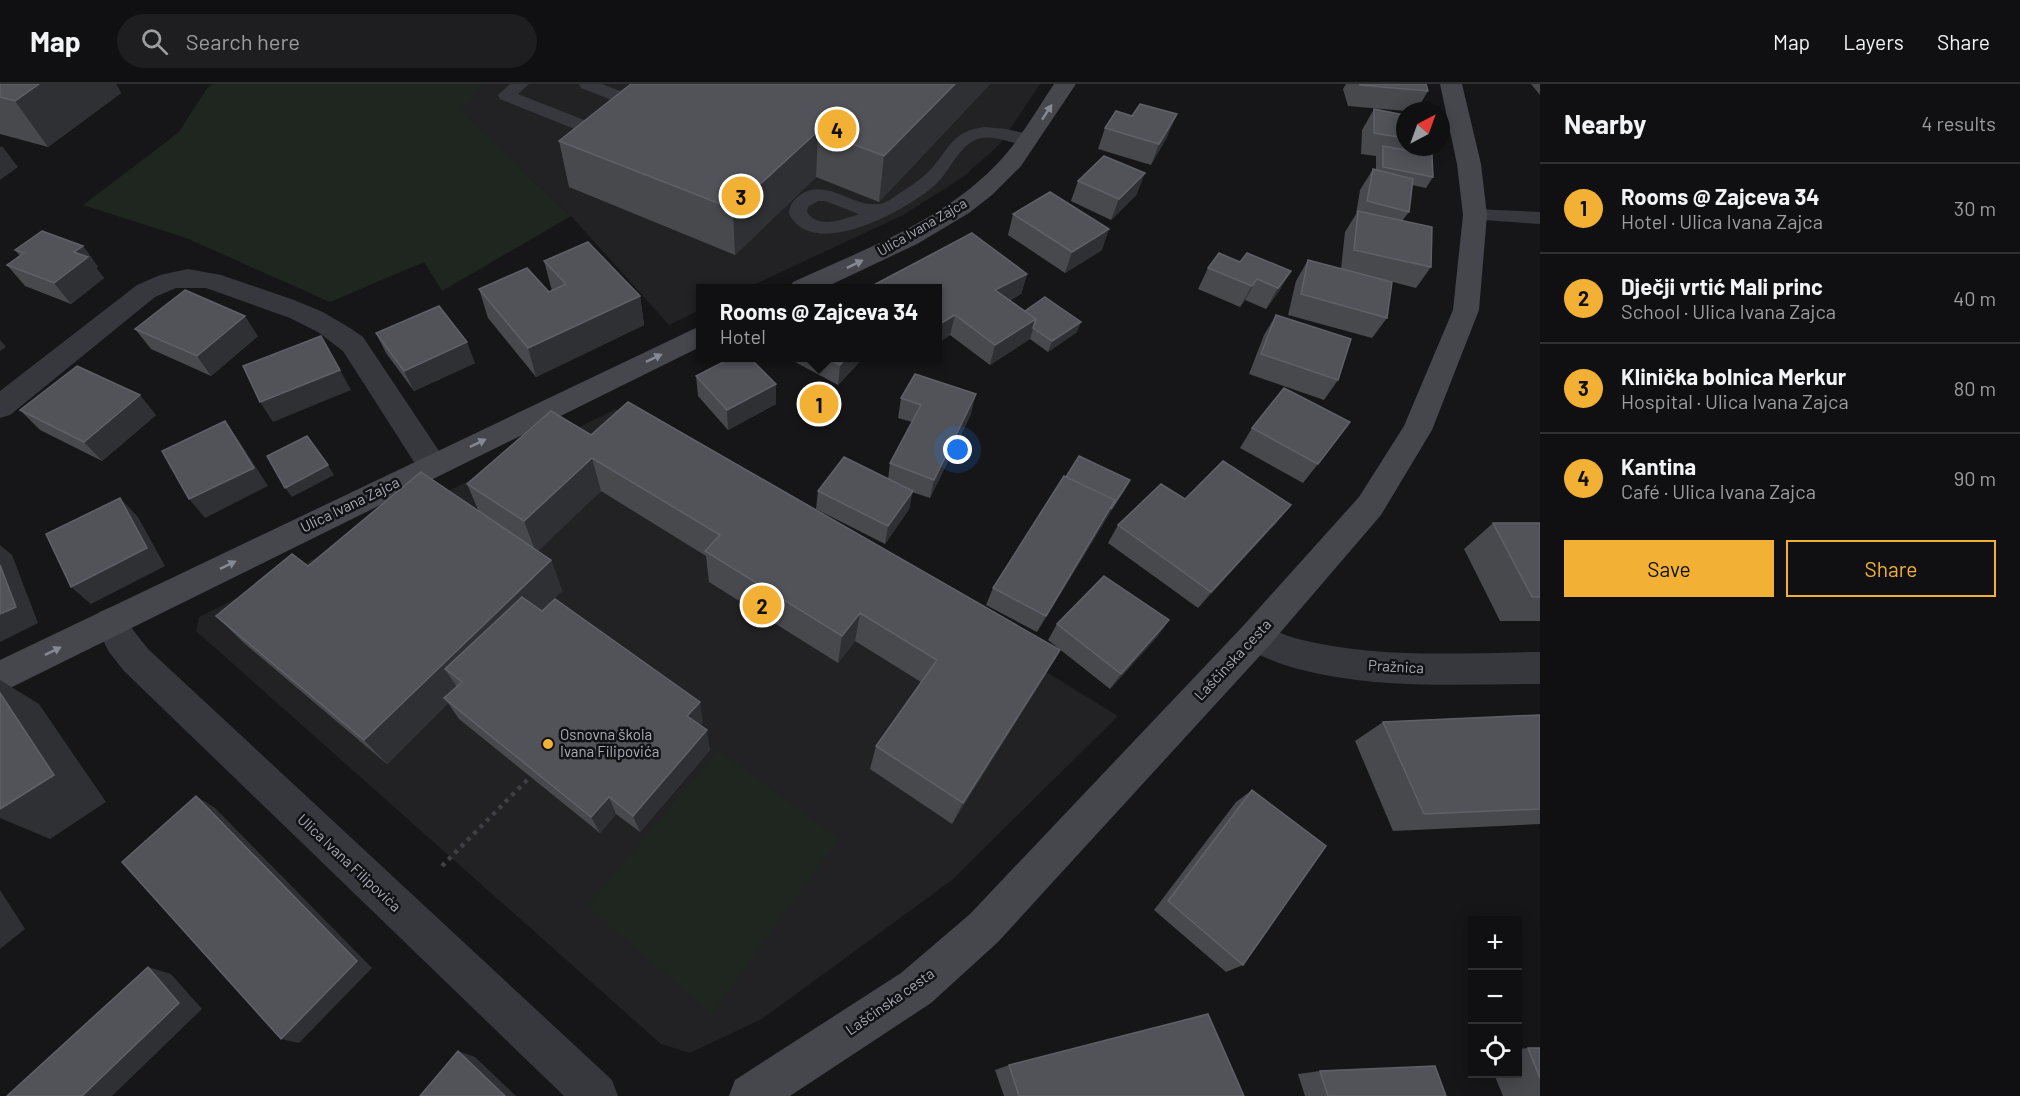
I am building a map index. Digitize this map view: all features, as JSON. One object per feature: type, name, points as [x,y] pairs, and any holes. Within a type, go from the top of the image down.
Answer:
[{"type":"street","name":"Ulica Ivana Zajca","points":[[810,284],[901,241],[945,217],[993,182],[1029,140],[1065,84]]},
{"type":"street","name":"Laščinska cesta","points":[[751,1096],[916,987],[984,928],[1255,637],[1370,506],[1417,430],[1466,310],[1475,215],[1469,164],[1451,84]]},
{"type":"street","points":[[0,407],[146,291],[168,280],[196,278],[291,309],[346,337],[353,344],[432,465]]},
{"type":"street","name":"Ulica Ivana Zajca","points":[[0,677],[696,338]]},
{"type":"street","name":"Ulica Ivana Filipovića","points":[[111,622],[121,641],[136,660],[596,1096]]},
{"type":"street","name":"Pražnica","points":[[1255,637],[1298,654],[1363,665],[1431,669],[1540,668]]},
{"type":"lane","points":[[521,84],[506,95],[588,128]]},
{"type":"lane","points":[[587,84],[638,104]]},
{"type":"lane","points":[[885,210],[916,191],[937,173],[962,140],[973,134],[998,133],[1029,140]]},
{"type":"lane","points":[[1475,215],[1540,218]]},
{"type":"path","points":[[442,866],[530,777]]},
{"type":"shaded area","points":[[213,84],[485,84],[461,110],[571,216],[442,291],[424,262],[330,302],[186,238],[83,205],[178,133],[208,87]]},
{"type":"shaded area","points":[[428,84],[1040,84],[1000,144],[963,177],[903,215],[756,284],[696,284],[696,312],[669,325],[571,216]]},
{"type":"shaded area","name":"Osnovna škola Ivana Filipovića","points":[[616,409],[1118,716],[952,880],[762,1019],[690,1053],[661,1044],[196,631],[199,617]]},
{"type":"shaded area","points":[[718,750],[839,839],[712,1014],[587,906]]},
{"type":"building","points":[[0,84],[39,84],[15,101],[0,97]]},
{"type":"building","points":[[631,84],[955,84],[884,156],[818,131],[733,209],[559,141]]},
{"type":"building","points":[[1426,84],[1428,91],[1360,85]]},
{"type":"building","points":[[1140,104],[1177,114],[1159,144],[1105,128],[1116,111],[1132,116]]},
{"type":"building","points":[[1374,109],[1396,113],[1396,137],[1374,133]]},
{"type":"building","points":[[1383,146],[1396,148],[1396,156],[1432,156],[1433,177],[1383,167]]},
{"type":"building","points":[[1104,156],[1145,173],[1119,199],[1078,181]]},
{"type":"building","points":[[1373,169],[1413,179],[1409,212],[1367,201]]},
{"type":"building","points":[[1050,192],[1109,229],[1072,252],[1013,214]]},
{"type":"building","points":[[1358,211],[1432,227],[1431,267],[1354,250]]},
{"type":"building","points":[[42,231],[83,246],[74,252],[88,257],[54,283],[7,265],[24,253],[15,250]]},
{"type":"building","points":[[972,233],[1027,274],[995,290],[1036,319],[995,345],[955,315],[942,323],[942,284],[876,284]]},
{"type":"building","points":[[588,242],[640,296],[528,348],[479,289],[527,268],[549,292],[566,284],[544,261]]},
{"type":"building","points":[[1219,253],[1240,262],[1247,253],[1291,271],[1278,288],[1257,279],[1252,286],[1208,268]]},
{"type":"building","points":[[1308,260],[1392,282],[1387,318],[1301,294]]},
{"type":"building","points":[[185,290],[245,316],[197,356],[135,329]]},
{"type":"building","points":[[1045,297],[1081,322],[1052,341],[1033,328],[1036,319],[1025,311]]},
{"type":"building","points":[[439,306],[467,342],[404,371],[376,333]]},
{"type":"building","points":[[1276,315],[1351,339],[1338,380],[1261,354]]},
{"type":"building","points":[[321,336],[340,370],[260,402],[243,366]]},
{"type":"building","points":[[723,362],[754,362],[776,384],[727,410],[696,376]]},
{"type":"building","points":[[77,366],[140,395],[84,442],[20,410]]},
{"type":"building","points":[[915,374],[976,394],[934,480],[890,463],[921,405],[901,398]]},
{"type":"building","points":[[1284,388],[1350,422],[1318,464],[1252,428]]},
{"type":"building","points":[[628,402],[1060,650],[963,803],[876,746],[937,660],[860,613],[842,636],[705,551],[720,535],[592,458],[524,521],[467,484],[551,411],[591,435]]},
{"type":"building","points":[[225,421],[254,468],[189,499],[162,451]]},
{"type":"building","points":[[307,436],[328,465],[285,488],[267,456]]},
{"type":"building","points":[[1079,456],[1130,480],[1111,509],[1115,500],[1066,477]]},
{"type":"building","points":[[844,457],[913,491],[888,526],[818,491]]},
{"type":"building","points":[[1223,461],[1291,505],[1211,592],[1118,525],[1161,484],[1185,499]]},
{"type":"building","points":[[421,472],[551,560],[364,740],[216,616],[292,554],[308,566]]},
{"type":"building","points":[[1064,476],[1115,500],[1046,616],[993,588]]},
{"type":"building","points":[[120,498],[147,548],[71,587],[46,534]]},
{"type":"building","points":[[1493,523],[1540,523],[1540,597],[1532,597]]},
{"type":"building","points":[[0,565],[16,607],[0,614]]},
{"type":"building","points":[[1104,576],[1169,620],[1121,674],[1057,624]]},
{"type":"building","points":[[522,597],[542,611],[555,599],[700,702],[687,716],[707,730],[633,816],[609,797],[591,817],[444,698],[462,682],[445,669]]},
{"type":"building","points":[[0,693],[54,775],[0,809]]},
{"type":"building","points":[[1540,715],[1540,809],[1424,814],[1383,722]]},
{"type":"building","points":[[1252,790],[1326,846],[1243,965],[1168,901]]},
{"type":"building","points":[[196,796],[357,961],[281,1039],[122,862]]},
{"type":"building","points":[[148,967],[179,1003],[82,1096],[7,1096]]},
{"type":"building","points":[[1208,1014],[1244,1096],[1019,1096],[1009,1065]]},
{"type":"building","points":[[1528,1048],[1540,1048],[1540,1078]]},
{"type":"building","points":[[458,1051],[505,1096],[420,1096]]},
{"type":"building","points":[[1435,1066],[1446,1096],[1328,1096],[1320,1071]]},
{"type":"place","name":"Kantina","points":[[837,129]]},
{"type":"place","name":"Klinička bolnica Merkur","points":[[741,196]]},
{"type":"place","name":"Rooms @ Zajceva 34","points":[[819,404]]},
{"type":"place","name":"Dječji vrtić Mali princ","points":[[762,605]]},
{"type":"place","name":"Osnovna škola Ivana Filipovića","points":[[548,744]]}]
